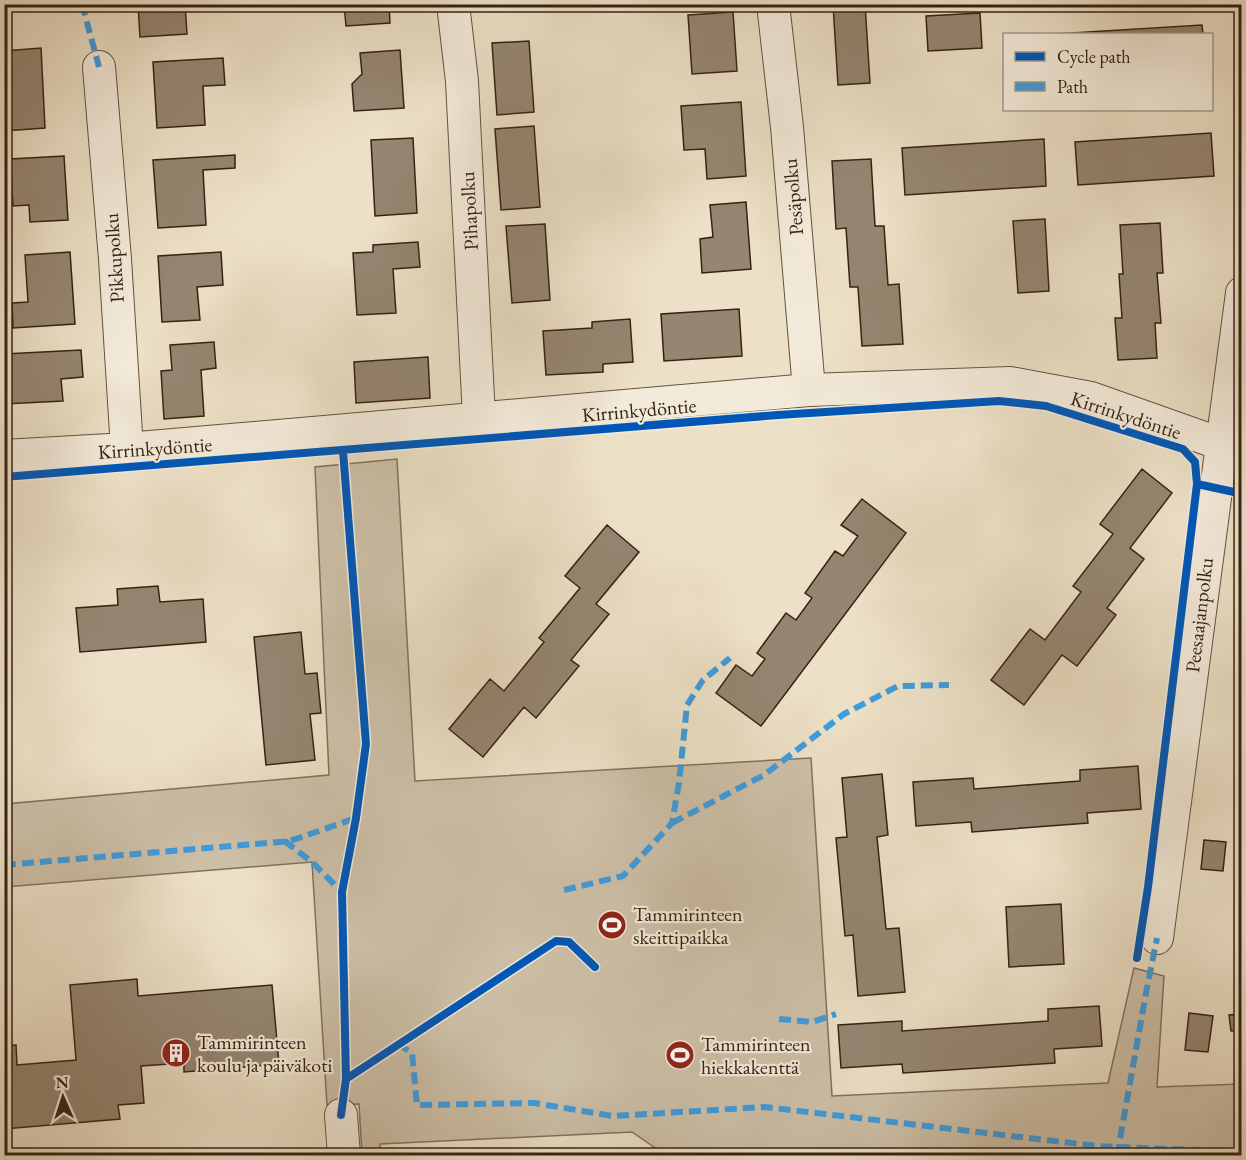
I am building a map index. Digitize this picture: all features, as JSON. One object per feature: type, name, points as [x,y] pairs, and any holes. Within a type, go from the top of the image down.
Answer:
[{"type":"street","name":"Pihapolku","points":[[453,4],[462,81],[479,418]]},
{"type":"street","name":"Pesäpolku","points":[[773,4],[787,127],[809,390]]},
{"type":"street","name":"Pikkupolku","points":[[99,67],[115,259],[127,449]]},
{"type":"street","name":"Peesaajanpolku","points":[[1157,938],[1231,446],[1242,293]]},
{"type":"street","name":"Kirrinkydöntie","points":[[4,456],[127,449],[809,390],[1010,383],[1091,398],[1231,446]]},
{"type":"street","points":[[337,1155],[341,1115]]},
{"type":"shaded area","points":[[397,459],[415,781],[811,758],[832,1096],[1108,1083],[1134,968],[1164,976],[1157,1087],[1241,1084],[1241,1155],[667,1156],[632,1132],[380,1144],[380,1155],[362,1155],[359,1104],[327,1105],[312,862],[5,887],[5,804],[329,775],[315,467]]},
{"type":"building","points":[[138,4],[185,4],[187,34],[140,37]]},
{"type":"building","points":[[344,4],[389,4],[390,23],[346,26]]},
{"type":"building","points":[[495,4],[534,4],[534,5],[496,8]]},
{"type":"building","points":[[833,4],[865,4],[870,83],[838,85]]},
{"type":"building","points":[[733,12],[737,71],[692,74],[688,15]]},
{"type":"building","points":[[980,13],[982,48],[928,51],[926,16]]},
{"type":"building","points":[[1202,25],[1203,33],[1071,33]]},
{"type":"building","points":[[529,41],[534,112],[497,115],[492,43]]},
{"type":"building","points":[[41,48],[45,128],[4,131],[4,51]]},
{"type":"building","points":[[400,50],[404,108],[354,111],[352,84],[362,74],[360,53]]},
{"type":"building","points":[[223,58],[225,85],[203,86],[205,125],[157,128],[153,62]]},
{"type":"building","points":[[741,102],[746,176],[707,179],[705,149],[684,150],[681,106]]},
{"type":"building","points":[[534,126],[540,207],[501,210],[495,129]]},
{"type":"building","points":[[1211,133],[1214,176],[1078,185],[1075,142]]},
{"type":"building","points":[[413,138],[417,213],[375,216],[371,140]]},
{"type":"building","points":[[1044,139],[1046,186],[905,195],[902,148]]},
{"type":"building","points":[[235,155],[235,168],[203,170],[206,225],[158,228],[153,160]]},
{"type":"building","points":[[64,156],[68,220],[30,222],[29,205],[13,206],[10,159]]},
{"type":"building","points":[[871,159],[875,226],[884,226],[888,285],[899,284],[903,344],[862,346],[858,287],[850,287],[846,228],[836,229],[832,161]]},
{"type":"building","points":[[746,202],[751,269],[702,273],[700,239],[713,237],[710,205]]},
{"type":"building","points":[[1045,219],[1049,291],[1018,293],[1013,221]]},
{"type":"building","points":[[1160,223],[1163,273],[1157,273],[1161,323],[1155,323],[1157,358],[1118,360],[1115,318],[1122,318],[1119,274],[1123,274],[1120,225]]},
{"type":"building","points":[[545,224],[550,300],[512,303],[506,226]]},
{"type":"building","points":[[418,242],[420,267],[393,269],[396,313],[357,315],[353,253],[373,252],[373,245]]},
{"type":"building","points":[[70,252],[75,324],[13,328],[12,303],[28,302],[25,255]]},
{"type":"building","points":[[221,252],[223,285],[197,287],[200,320],[162,322],[158,256]]},
{"type":"building","points":[[739,309],[742,356],[664,361],[661,314]]},
{"type":"building","points":[[630,319],[633,362],[603,364],[603,372],[546,375],[543,331],[592,328],[592,322]]},
{"type":"building","points":[[214,342],[216,368],[201,370],[204,416],[164,419],[161,371],[172,370],[170,345]]},
{"type":"building","points":[[81,350],[83,377],[61,379],[63,401],[4,404],[4,354]]},
{"type":"building","points":[[428,357],[430,398],[356,403],[354,362]]},
{"type":"building","points":[[1142,469],[1172,493],[1130,548],[1144,559],[1107,608],[1116,615],[1077,666],[1062,655],[1024,705],[991,680],[1030,629],[1045,640],[1081,592],[1073,586],[1113,534],[1100,524]]},
{"type":"building","points":[[862,499],[906,533],[761,726],[716,693],[736,665],[752,676],[765,659],[757,653],[786,613],[796,620],[812,598],[805,593],[835,551],[843,556],[858,536],[841,525]]},
{"type":"building","points":[[607,525],[639,552],[596,604],[609,614],[571,660],[579,666],[536,718],[524,707],[483,757],[449,729],[490,679],[504,691],[544,642],[539,638],[580,588],[565,576]]},
{"type":"building","points":[[158,586],[160,602],[203,599],[206,642],[80,652],[76,608],[118,605],[117,589]]},
{"type":"building","points":[[301,632],[305,674],[317,673],[321,713],[310,714],[315,760],[266,765],[254,637]]},
{"type":"building","points":[[1138,766],[1141,809],[1087,813],[1088,823],[972,832],[971,822],[916,826],[913,782],[973,778],[974,789],[1080,781],[1080,770]]},
{"type":"building","points":[[882,774],[888,835],[877,837],[886,929],[899,928],[905,992],[858,996],[853,935],[845,936],[836,838],[847,837],[842,778]]},
{"type":"building","points":[[1204,840],[1226,842],[1223,871],[1201,869]]},
{"type":"building","points":[[1061,904],[1064,964],[1009,967],[1006,907]]},
{"type":"building","name":"Tammirinteen koulu ja päiväkoti","points":[[137,979],[138,996],[272,985],[279,1064],[184,1072],[184,1063],[141,1066],[144,1103],[118,1105],[120,1119],[4,1129],[4,1046],[16,1045],[17,1065],[76,1060],[70,985]]},
{"type":"building","points":[[1099,1006],[1102,1046],[1054,1049],[1055,1063],[903,1073],[902,1064],[841,1068],[838,1025],[902,1021],[902,1031],[1048,1021],[1048,1009]]},
{"type":"building","points":[[1189,1013],[1213,1016],[1208,1052],[1185,1050]]},
{"type":"building","points":[[1242,1014],[1242,1030],[1231,1031],[1229,1015]]},
{"type":"marked path","points":[[82,4],[99,67]]},
{"type":"marked path","points":[[564,890],[623,876],[672,823],[679,783],[687,705],[703,680],[730,658]]},
{"type":"marked path","points":[[672,823],[764,775],[844,714],[898,686],[949,685]]},
{"type":"marked path","points":[[4,865],[290,841],[356,818]]},
{"type":"marked path","points":[[288,842],[286,842],[312,862],[342,892]]},
{"type":"marked path","points":[[1117,1156],[1157,938]]},
{"type":"marked path","points":[[779,1019],[812,1022],[836,1014]]},
{"type":"marked path","points":[[398,1044],[412,1053],[417,1105],[534,1103],[613,1116],[765,1107],[1097,1146],[1242,1152]]},
{"type":"cycle path","points":[[4,477],[778,415],[999,401],[1046,406],[1183,449],[1195,462],[1197,484],[1234,492],[1242,485]]},
{"type":"cycle path","points":[[341,1115],[346,1079],[342,892],[356,818],[366,744],[343,451]]},
{"type":"cycle path","points":[[1137,958],[1148,887],[1197,484]]},
{"type":"cycle path","points":[[346,1079],[556,941],[569,942],[595,967]]},
{"type":"place","name":"Tammirinteen skeittipaikka","points":[[612,925]]},
{"type":"place","name":"Tammirinteen koulu ja päiväkoti","points":[[176,1053]]},
{"type":"place","name":"Tammirinteen hiekkakenttä","points":[[680,1055]]}]
